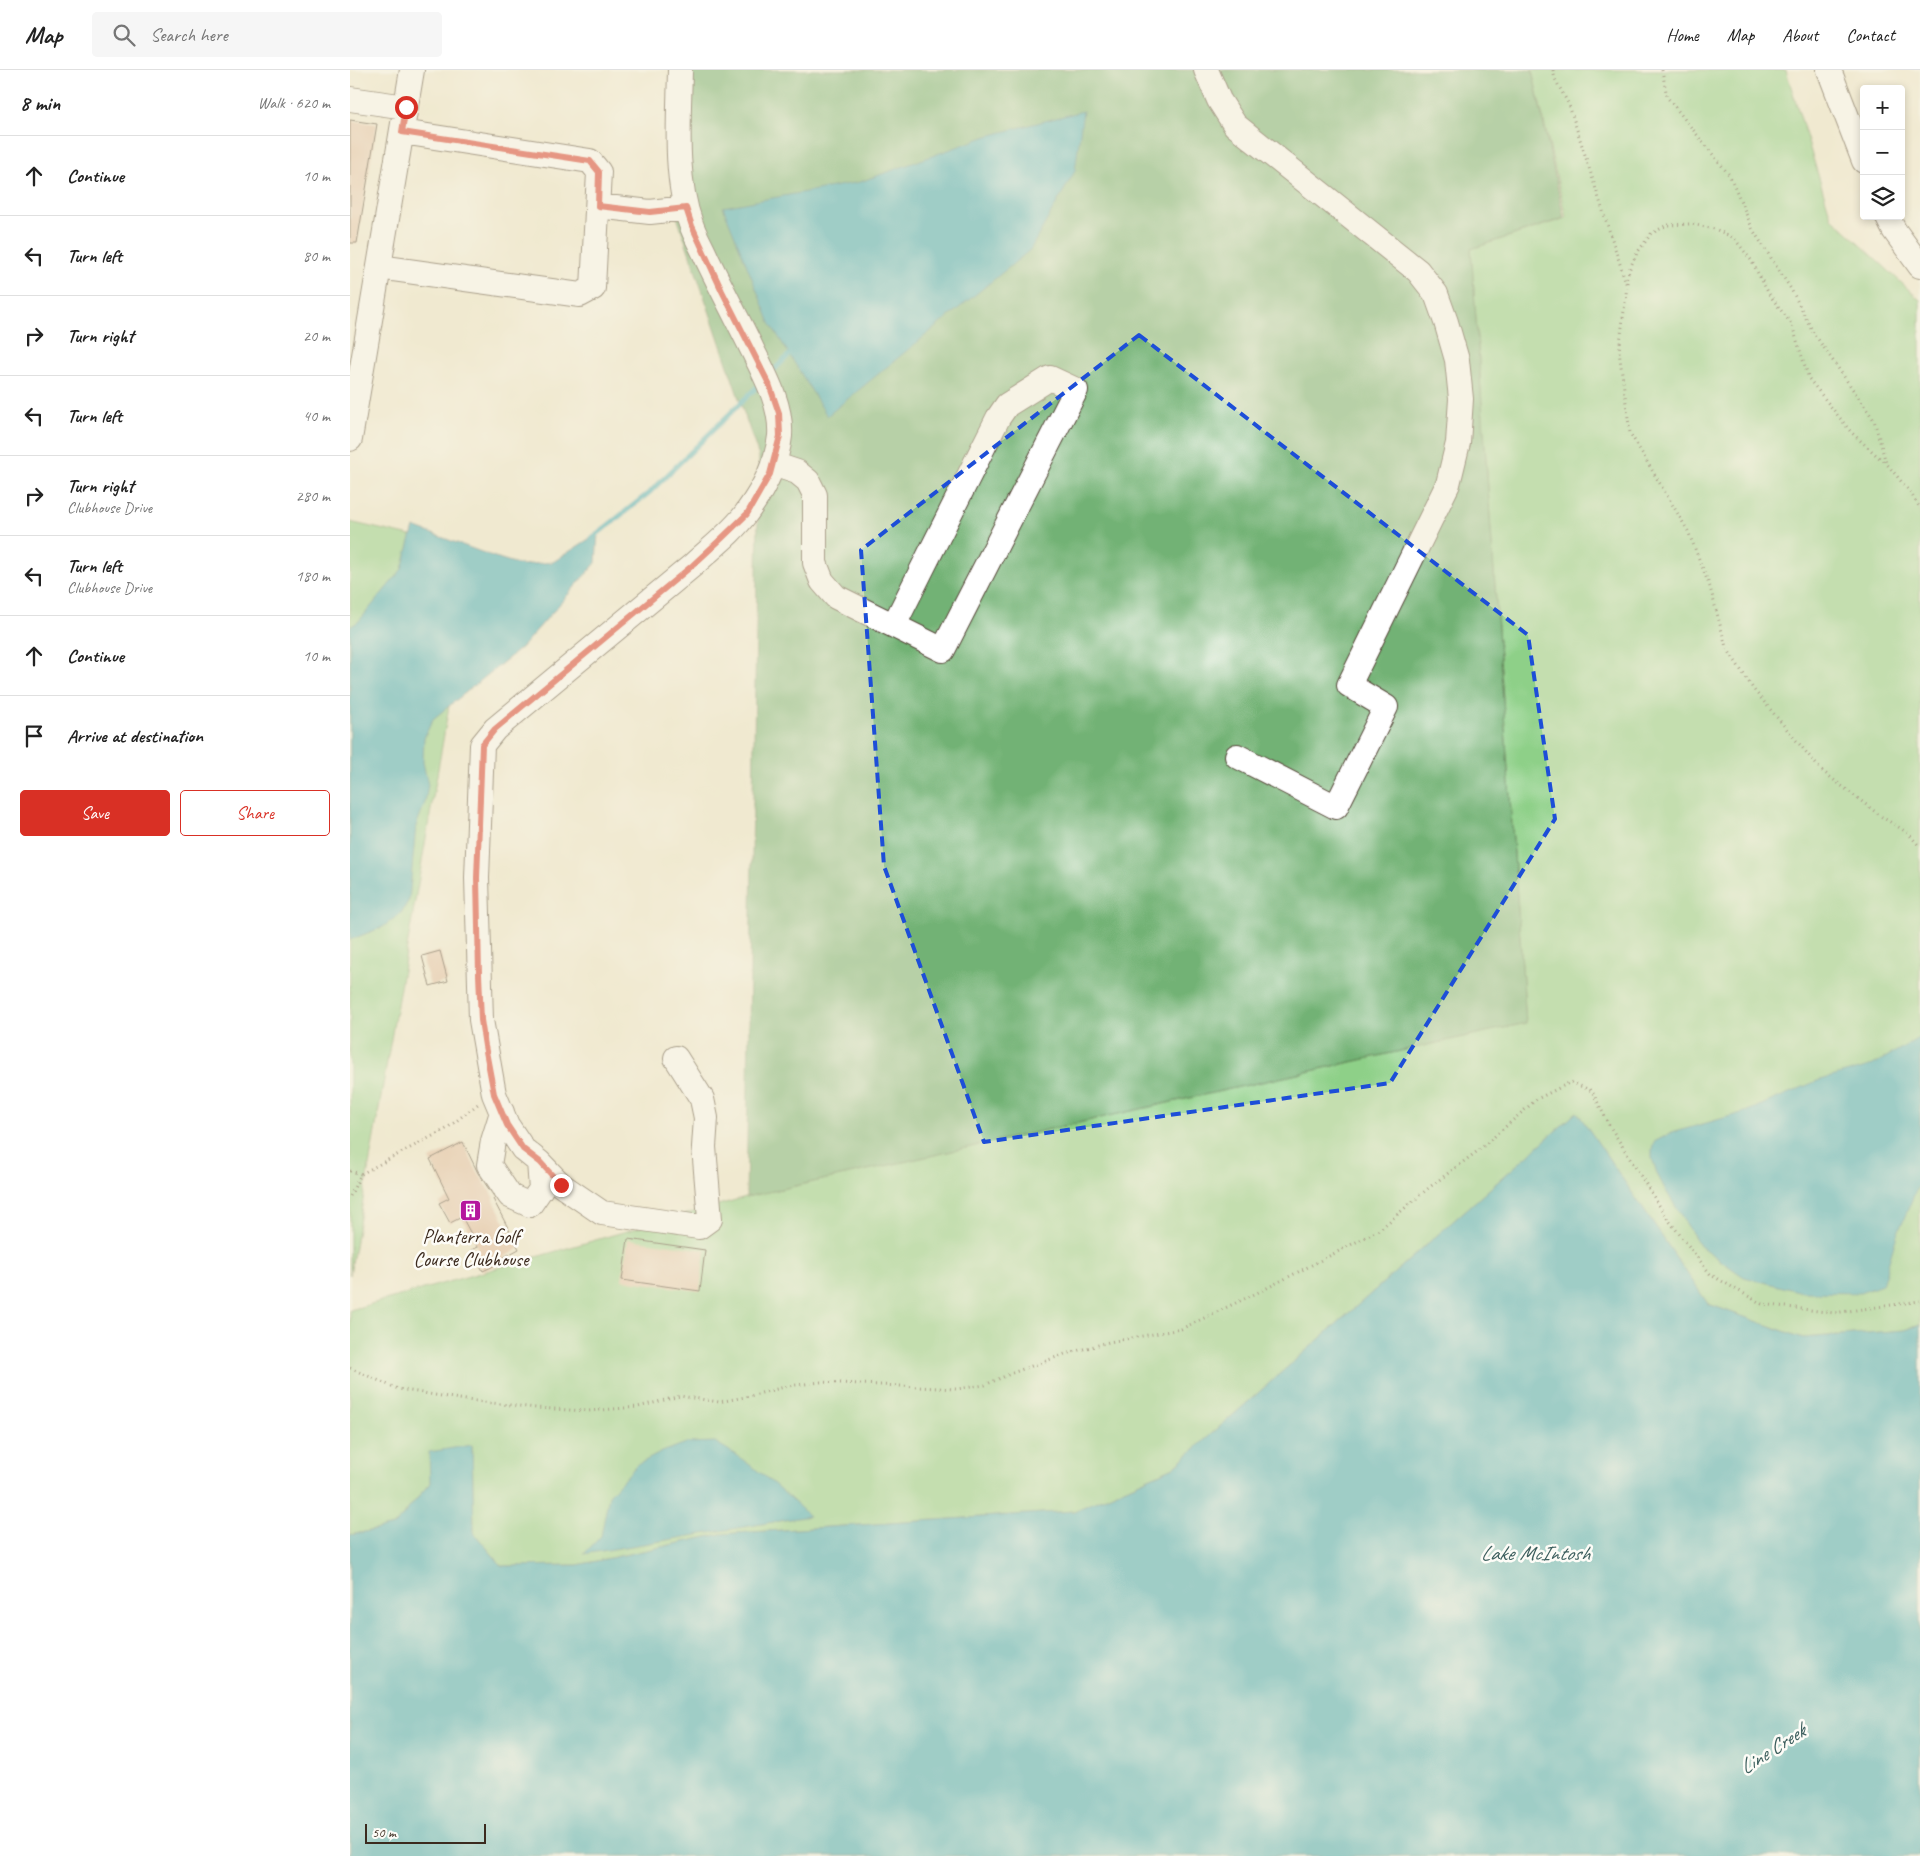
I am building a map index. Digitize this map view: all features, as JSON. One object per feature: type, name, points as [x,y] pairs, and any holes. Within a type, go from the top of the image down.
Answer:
[{"type":"street","points":[[350,439],[352,408],[379,267],[412,70]]},
{"type":"street","points":[[676,1058],[702,1099],[706,1118],[704,1147],[710,1218],[698,1227],[602,1213],[561,1185],[540,1162],[523,1149],[507,1125],[498,1103],[481,1020],[477,878],[482,745],[495,729],[693,565],[747,514],[770,474],[773,464],[780,436],[779,413],[769,384],[722,291],[692,226],[686,208],[679,145],[680,70]]},
{"type":"street","points":[[1206,70],[1219,100],[1235,125],[1418,271],[1436,294],[1457,360],[1461,399],[1458,443],[1448,484],[1349,685],[1386,707],[1336,806],[1237,756]]},
{"type":"street","points":[[1829,70],[1860,151]]},
{"type":"street","points":[[350,98],[406,107]]},
{"type":"street","points":[[379,267],[580,295],[593,288],[599,172],[590,161],[402,132]]},
{"type":"street","points":[[598,206],[650,212],[686,208]]},
{"type":"street","points":[[1889,220],[1920,266]]},
{"type":"street","points":[[773,464],[797,472],[808,481],[815,495],[815,563],[822,582],[836,597],[943,650],[1076,390],[1050,378],[1008,405],[998,418],[894,625]]},
{"type":"street","points":[[498,1103],[489,1165],[510,1196],[530,1205],[541,1189],[540,1162]]},
{"type":"path","points":[[1553,70],[1555,79],[1569,106],[1626,286]]},
{"type":"path","points":[[1662,70],[1667,97],[1730,176],[1753,230],[1791,289],[1813,332],[1874,420],[1886,463]]},
{"type":"path","points":[[1920,508],[1910,492],[1886,463],[1852,432],[1809,379],[1792,325],[1769,294],[1751,260],[1734,238],[1715,229],[1691,224],[1666,225],[1651,234],[1637,253],[1629,270],[1619,351],[1630,432],[1688,531],[1710,588],[1726,647],[1754,690],[1821,770],[1882,817],[1908,833],[1920,848]]},
{"type":"path","points":[[350,1368],[398,1389],[466,1400],[536,1408],[588,1411],[638,1407],[680,1396],[719,1402],[788,1386],[821,1382],[957,1389],[985,1385],[1065,1354],[1109,1342],[1181,1329],[1337,1252],[1379,1230],[1431,1186],[1479,1150],[1537,1099],[1571,1082],[1592,1091],[1609,1125],[1667,1218],[1711,1275],[1762,1304],[1834,1314],[1920,1301]]},
{"type":"path","points":[[350,1196],[361,1174],[446,1129],[472,1108],[498,1103]]},
{"type":"path","points":[[350,1171],[361,1174]]},
{"type":"highlighted area","points":[[1139,335],[1528,635],[1555,819],[1390,1083],[984,1142],[884,866],[861,550]]},
{"type":"green space","points":[[674,70],[1532,70],[1564,218],[1471,249],[1526,1023],[746,1197],[759,457],[676,214]]},
{"type":"green space","points":[[1532,70],[1786,70],[1831,217],[1920,300],[1920,1325],[1905,1330],[1803,1338],[1708,1304],[1577,1112],[1174,1467],[1074,1511],[721,1534],[578,1565],[502,1566],[474,1533],[472,1446],[430,1483],[394,1526],[350,1535],[350,1310],[746,1197],[1526,1023],[1471,249],[1566,218]]},
{"type":"green space","points":[[350,522],[476,551],[350,1275]]},
{"type":"water","points":[[1083,111],[1075,171],[1030,250],[827,416],[770,323],[723,207],[860,182],[987,136]]},
{"type":"water","points":[[414,527],[521,565],[553,562],[598,533],[596,563],[521,648],[433,719],[424,738],[423,762],[428,785],[425,803],[416,826],[409,900],[401,913],[383,927],[350,940],[350,627],[359,621],[402,569]]},
{"type":"water","points":[[1920,1037],[1920,1185],[1897,1235],[1882,1285],[1860,1293],[1802,1292],[1744,1277],[1700,1246],[1657,1174],[1652,1158],[1654,1142],[1671,1133],[1745,1112],[1817,1081],[1873,1065]]},
{"type":"water","name":"Lake McIntosh","points":[[1577,1112],[1708,1304],[1803,1338],[1905,1330],[1920,1325],[1920,1856],[350,1856],[350,1535],[394,1526],[430,1483],[429,1452],[472,1445],[474,1533],[502,1566],[578,1565],[721,1534],[1074,1511],[1174,1467]]},
{"type":"water","points":[[715,1442],[764,1476],[809,1516],[584,1554],[601,1536],[609,1495],[637,1465],[662,1452],[686,1443]]},
{"type":"building","points":[[350,120],[377,124],[357,243],[350,243]]},
{"type":"building","points":[[440,951],[448,981],[430,986],[422,956]]},
{"type":"building","name":"Planterra Golf Course Clubhouse","points":[[463,1142],[478,1173],[495,1198],[493,1199],[519,1249],[504,1257],[506,1260],[483,1271],[472,1250],[478,1247],[462,1217],[450,1223],[439,1203],[449,1198],[430,1159]]},
{"type":"building","points":[[628,1239],[705,1250],[700,1291],[622,1280]]},
{"type":"waterway","points":[[770,374],[789,355]]},
{"type":"waterway","points":[[592,538],[650,492],[761,383]]},
{"type":"place","name":"Planterra Golf Course Clubhouse","points":[[471,1210]]},
{"type":"route","points":[[406,107],[402,132],[590,161],[599,172],[598,206],[650,212],[686,208],[692,226],[722,291],[769,384],[779,413],[780,436],[770,474],[747,514],[693,565],[495,729],[482,745],[477,878],[481,1020],[485,1046],[494,1094],[507,1125],[523,1149],[540,1162],[561,1185]]},
{"type":"water label","name":"Line Creek","points":[[1772,1749]]}]
